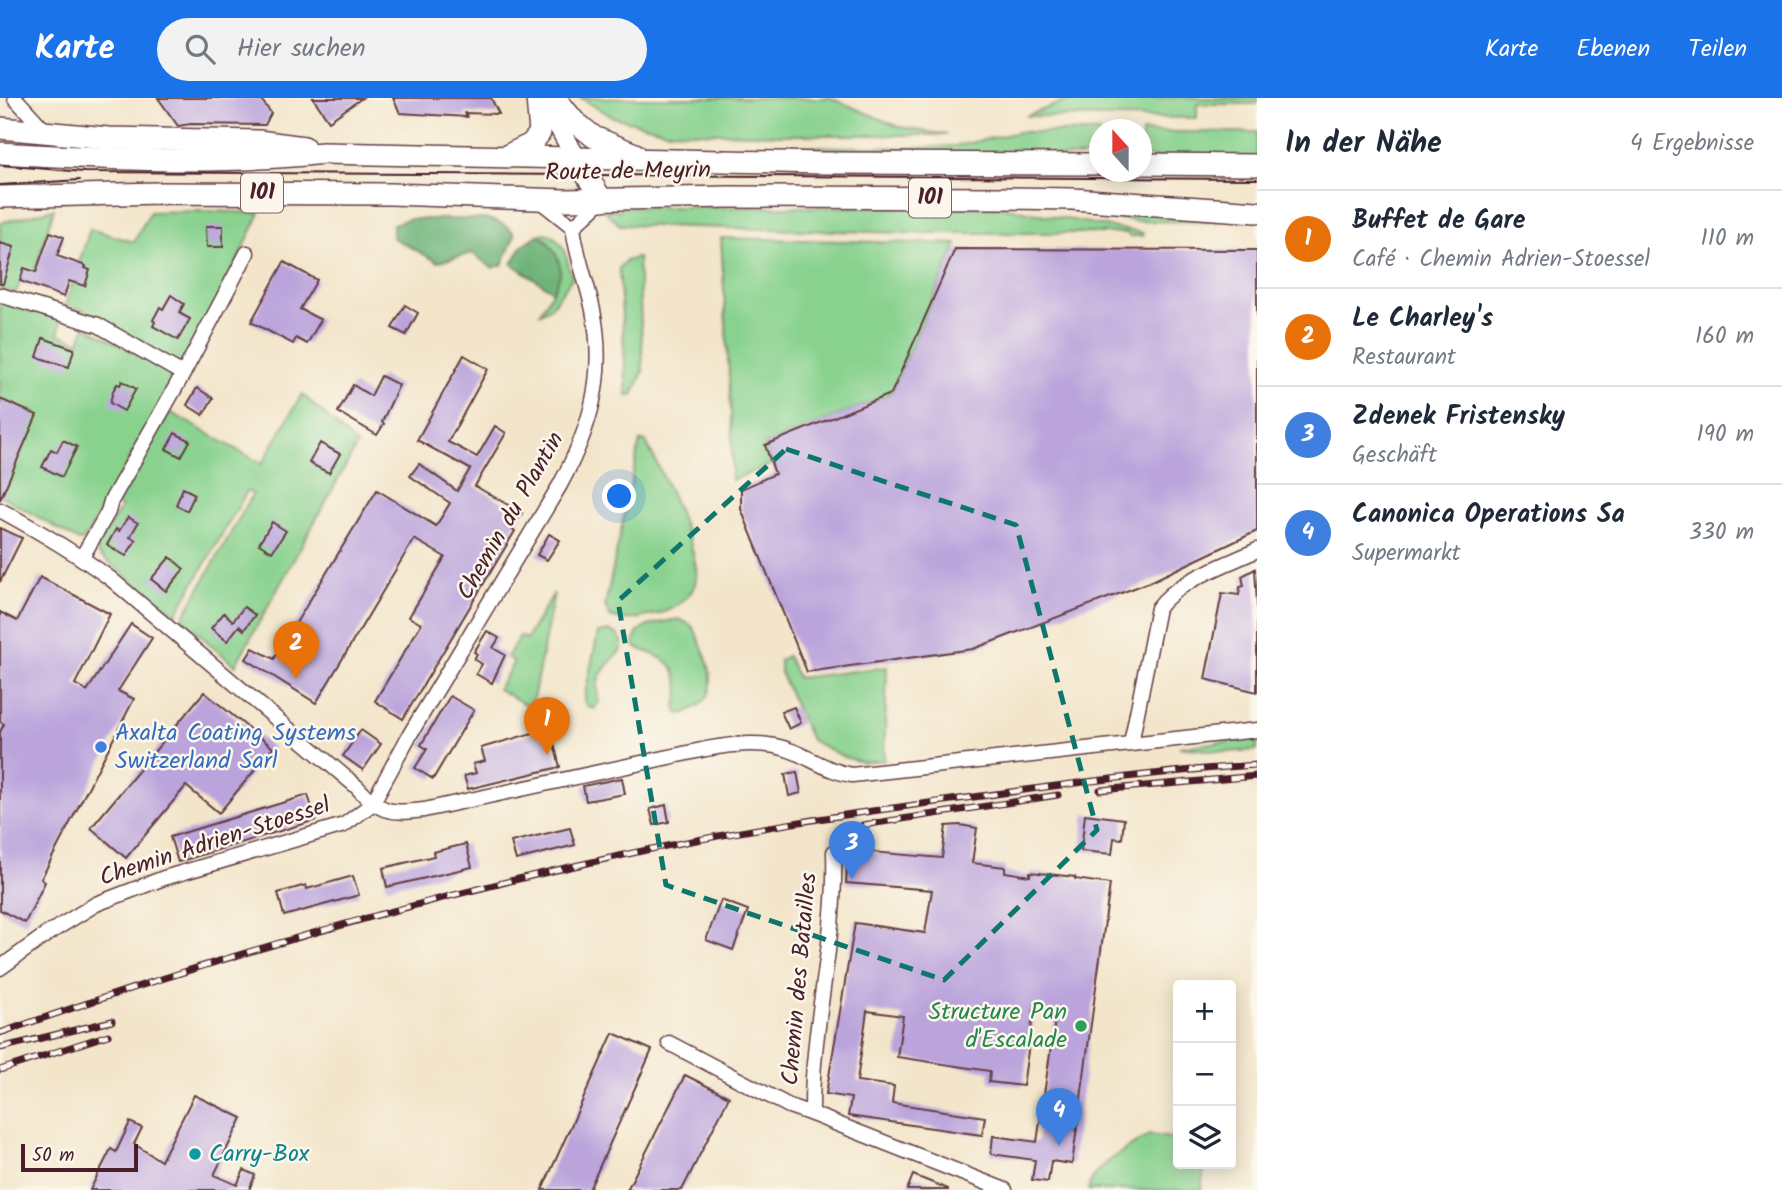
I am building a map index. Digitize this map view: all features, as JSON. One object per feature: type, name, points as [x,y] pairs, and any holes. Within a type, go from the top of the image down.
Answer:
[{"type":"main road","points":[[505,156],[531,144],[540,133],[537,98]]},
{"type":"main road","points":[[542,98],[602,200]]},
{"type":"main road","points":[[555,98],[574,121],[594,137],[647,159]]},
{"type":"main road","points":[[0,128],[108,138],[258,141],[301,146],[323,153]]},
{"type":"main road","name":"Route de Meyrin","points":[[0,153],[84,158],[260,159],[323,153],[823,163],[1089,164]]},
{"type":"main road","points":[[1152,164],[1257,165]]},
{"type":"main road","name":"Route de Meyrin","points":[[0,197],[159,193],[377,194],[538,200],[730,197],[1073,199],[1257,212]]},
{"type":"main road","points":[[0,213],[60,195]]},
{"type":"street","points":[[15,98],[46,132]]},
{"type":"street","points":[[538,200],[573,227],[602,200]]},
{"type":"street","name":"Chemin du Plantin","points":[[372,804],[409,736],[560,485],[585,433],[596,391],[597,332],[573,227]]},
{"type":"street","points":[[82,558],[247,253]]},
{"type":"street","points":[[0,295],[98,325],[183,373]]},
{"type":"street","points":[[0,510],[82,558],[111,579],[357,787],[372,804],[397,812],[424,810],[739,744],[782,747],[844,774],[862,775],[1257,730]]},
{"type":"street","points":[[1131,743],[1158,608],[1166,597],[1182,585],[1257,550]]},
{"type":"street","name":"Chemin Adrien-Stoessel","points":[[0,968],[96,904],[177,874],[344,825],[372,804]]},
{"type":"street","name":"Chemin des Batailles","points":[[834,852],[835,892],[812,1080],[812,1114],[1005,1190]]},
{"type":"street","points":[[669,1043],[789,1106],[812,1114]]},
{"type":"highlighted area","points":[[786,449],[1016,525],[1097,830],[944,980],[666,885],[618,601]]},
{"type":"green space","points":[[581,98],[831,98],[899,127],[947,135],[781,135],[666,131],[613,117]]},
{"type":"green space","points":[[1074,98],[1257,98],[1257,104],[1197,104],[1197,118],[1026,116]]},
{"type":"green space","points":[[1019,132],[1089,132],[1089,157],[827,155],[793,149],[793,146],[956,146]]},
{"type":"green space","points":[[1152,132],[1257,132],[1257,158],[1152,157]]},
{"type":"green space","points":[[621,207],[1001,207],[1143,233],[1142,236],[1129,236],[1127,233],[905,233],[620,225],[605,211],[614,208],[620,211]]},
{"type":"green space","points":[[1067,208],[1218,219],[1218,222],[1135,221]]},
{"type":"green space","points":[[54,209],[31,284],[20,281],[17,291],[13,293],[0,289],[0,223]]},
{"type":"green space","points":[[150,212],[260,213],[185,362],[176,364],[85,314],[85,310],[77,308],[75,312],[64,309],[90,229],[134,242]]},
{"type":"green space","points":[[409,219],[486,219],[506,226],[515,235],[502,265],[492,268],[472,253],[438,262],[393,238],[393,224]]},
{"type":"green space","points":[[545,233],[561,245],[572,278],[551,307],[539,314],[560,273],[547,240],[538,235]]},
{"type":"green space","points":[[538,235],[551,246],[559,263],[560,274],[553,291],[512,264],[522,246]]},
{"type":"green space","points":[[721,238],[957,244],[891,394],[765,445],[772,464],[732,480],[732,429]]},
{"type":"green space","points":[[638,258],[643,371],[633,395],[627,396],[619,268],[626,261]]},
{"type":"green space","points":[[0,299],[62,318],[58,334],[79,342],[85,326],[172,372],[174,380],[84,540],[79,541],[0,495]]},
{"type":"green space","points":[[302,394],[357,445],[235,666],[182,619],[253,494],[247,491],[176,614],[98,554],[96,548],[121,508],[117,504],[170,412],[262,464]]},
{"type":"green space","points":[[640,441],[646,442],[678,510],[692,549],[696,579],[687,597],[670,609],[634,619],[622,619],[610,617],[605,606]]},
{"type":"green space","points":[[554,593],[532,704],[528,706],[498,689],[514,662],[507,657],[520,636],[526,639]]},
{"type":"green space","points":[[679,619],[695,630],[711,678],[706,699],[682,714],[676,710],[678,680],[671,665],[635,647],[637,633],[642,629]]},
{"type":"green space","points":[[608,631],[617,634],[622,641],[622,649],[599,678],[599,702],[594,709],[588,707],[584,701],[585,694],[598,633]]},
{"type":"green space","points":[[787,656],[798,678],[887,667],[884,760],[862,762],[844,757],[811,740],[780,672],[780,660]]},
{"type":"green space","points":[[1257,738],[1257,750],[1227,752],[1179,747]]},
{"type":"green space","points":[[1149,1135],[1173,1138],[1173,1169],[1204,1169],[1201,1190],[1088,1190],[1091,1181],[1104,1165]]},
{"type":"building","points":[[158,98],[260,98],[271,113],[265,125],[178,126]]},
{"type":"building","points":[[313,98],[362,98],[329,121]]},
{"type":"building","points":[[393,98],[491,98],[499,114],[465,113],[467,117],[400,113]]},
{"type":"building","points":[[206,226],[223,226],[223,247],[207,247]]},
{"type":"building","points":[[50,232],[64,237],[57,256],[86,266],[85,268],[90,270],[85,286],[69,281],[64,297],[20,281],[24,268],[36,272]]},
{"type":"building","points":[[0,243],[14,247],[3,284],[0,284]]},
{"type":"building","points":[[955,249],[1257,250],[1257,531],[1150,582],[973,649],[807,672],[741,509],[741,489],[775,474],[765,445],[891,394]]},
{"type":"building","points":[[284,262],[317,280],[300,309],[321,320],[307,344],[296,338],[293,344],[251,322]]},
{"type":"building","points":[[171,295],[184,304],[179,313],[190,319],[178,340],[153,326],[160,307],[163,309]]},
{"type":"building","points":[[405,305],[418,313],[406,335],[392,328]]},
{"type":"building","points":[[43,338],[74,349],[69,367],[37,357]]},
{"type":"building","points":[[464,355],[488,369],[448,442],[477,457],[495,426],[506,433],[475,486],[522,513],[512,529],[515,531],[403,719],[375,701],[421,624],[409,617],[445,557],[414,539],[316,703],[246,659],[253,648],[274,659],[377,490],[436,526],[450,503],[410,476],[419,464],[457,491],[470,469],[417,440]]},
{"type":"building","points":[[381,376],[399,385],[377,435],[338,412],[353,385],[371,396]]},
{"type":"building","points":[[122,381],[136,389],[124,411],[110,403],[113,391]]},
{"type":"building","points":[[197,388],[213,398],[203,415],[187,405]]},
{"type":"building","points":[[0,399],[37,415],[0,500]]},
{"type":"building","points":[[175,433],[190,441],[181,457],[166,449]]},
{"type":"building","points":[[63,440],[77,447],[62,477],[42,467],[51,449],[57,452]]},
{"type":"building","points":[[320,443],[340,454],[329,473],[309,463]]},
{"type":"building","points":[[183,488],[195,494],[187,511],[176,505]]},
{"type":"building","points":[[128,517],[138,523],[130,537],[136,540],[126,556],[107,545],[116,529],[119,531]]},
{"type":"building","points":[[272,522],[286,531],[272,552],[259,544]]},
{"type":"building","points":[[0,528],[22,538],[0,582]]},
{"type":"building","points":[[549,534],[560,540],[547,560],[537,555]]},
{"type":"building","points":[[170,557],[184,569],[166,591],[151,579]]},
{"type":"building","points":[[1255,569],[1257,692],[1205,679],[1222,593],[1239,595],[1240,587],[1244,586],[1242,576]]},
{"type":"building","points":[[40,577],[110,614],[75,684],[87,691],[131,624],[152,638],[118,691],[134,699],[41,879],[45,882],[25,923],[0,910],[0,732],[4,724],[0,722],[0,612],[17,621]]},
{"type":"building","points":[[244,607],[255,615],[244,630],[239,626],[227,641],[211,628],[224,613],[233,621]]},
{"type":"building","points":[[487,631],[499,638],[493,648],[505,655],[492,683],[476,674],[482,664],[474,659],[477,654],[474,652]]},
{"type":"building","points":[[204,692],[273,748],[219,813],[186,786],[126,858],[91,828]]},
{"type":"building","points":[[450,696],[474,710],[433,779],[415,768],[427,749],[421,745]]},
{"type":"building","points":[[794,707],[801,723],[789,729],[781,712]]},
{"type":"building","points":[[550,728],[560,767],[468,789],[464,776],[476,773],[473,764],[485,761],[481,748]]},
{"type":"building","points":[[361,730],[381,744],[363,770],[343,756]]},
{"type":"building","points":[[797,772],[801,793],[789,796],[785,774]]},
{"type":"building","points":[[622,778],[625,794],[586,801],[583,786]]},
{"type":"building","points":[[308,795],[316,820],[178,862],[170,837]]},
{"type":"building","points":[[666,805],[669,822],[654,825],[650,809]]},
{"type":"building","points":[[1085,814],[1124,819],[1122,839],[1114,838],[1112,854],[1081,851]]},
{"type":"building","points":[[946,826],[977,828],[972,863],[1005,867],[1005,872],[1030,876],[1030,872],[1110,884],[1072,1164],[1051,1161],[1048,1182],[1032,1180],[1035,1160],[991,1154],[993,1136],[1037,1142],[1056,1013],[1034,1009],[1023,1086],[989,1082],[990,1071],[897,1057],[903,1016],[867,1011],[857,1081],[894,1086],[892,1103],[985,1117],[982,1135],[848,1116],[851,1098],[826,1094],[855,923],[925,933],[932,890],[846,883],[848,850],[942,858]]},
{"type":"building","points":[[570,828],[575,845],[516,860],[511,842]]},
{"type":"building","points":[[466,844],[472,867],[387,887],[383,868],[434,856],[433,852]]},
{"type":"building","points":[[353,876],[359,895],[284,916],[278,893],[306,885],[307,889]]},
{"type":"building","points":[[721,900],[748,910],[733,950],[706,940]]},
{"type":"building","points":[[613,1033],[652,1050],[589,1190],[542,1190]]},
{"type":"building","points":[[685,1075],[729,1097],[682,1190],[627,1190]]},
{"type":"building","name":"Carry-Box","points":[[194,1095],[242,1118],[214,1175],[237,1185],[244,1170],[255,1175],[249,1190],[90,1190],[111,1149],[116,1152],[130,1122],[142,1128],[134,1144],[161,1161]]},
{"type":"building","points":[[913,1175],[948,1189],[948,1190],[907,1190]]},
{"type":"tram line","points":[[0,165],[84,172],[1257,179]]},
{"type":"tram line","points":[[0,185],[80,180]]},
{"type":"railway","points":[[0,1033],[151,982],[302,936],[455,894],[655,848],[791,823],[928,803],[1115,778],[1257,765]]},
{"type":"railway","points":[[1100,790],[1257,776]]},
{"type":"railway","points":[[863,825],[1058,795]]},
{"type":"railway","points":[[0,1048],[112,1021]]},
{"type":"railway","points":[[0,1070],[108,1035]]},
{"type":"place","name":"Le Charley's","points":[[296,679]]},
{"type":"place","name":"Axalta Coating Systems Switzerland Sarl","points":[[101,747]]},
{"type":"place","name":"Buffet de Gare","points":[[547,755]]},
{"type":"place","name":"Zdenek Fristensky","points":[[852,879]]},
{"type":"place","name":"Structure Pan d'Escalade","points":[[1081,1026]]},
{"type":"place","name":"Canonica Operations Sa","points":[[1059,1146]]},
{"type":"place","name":"Carry-Box","points":[[195,1154]]}]
